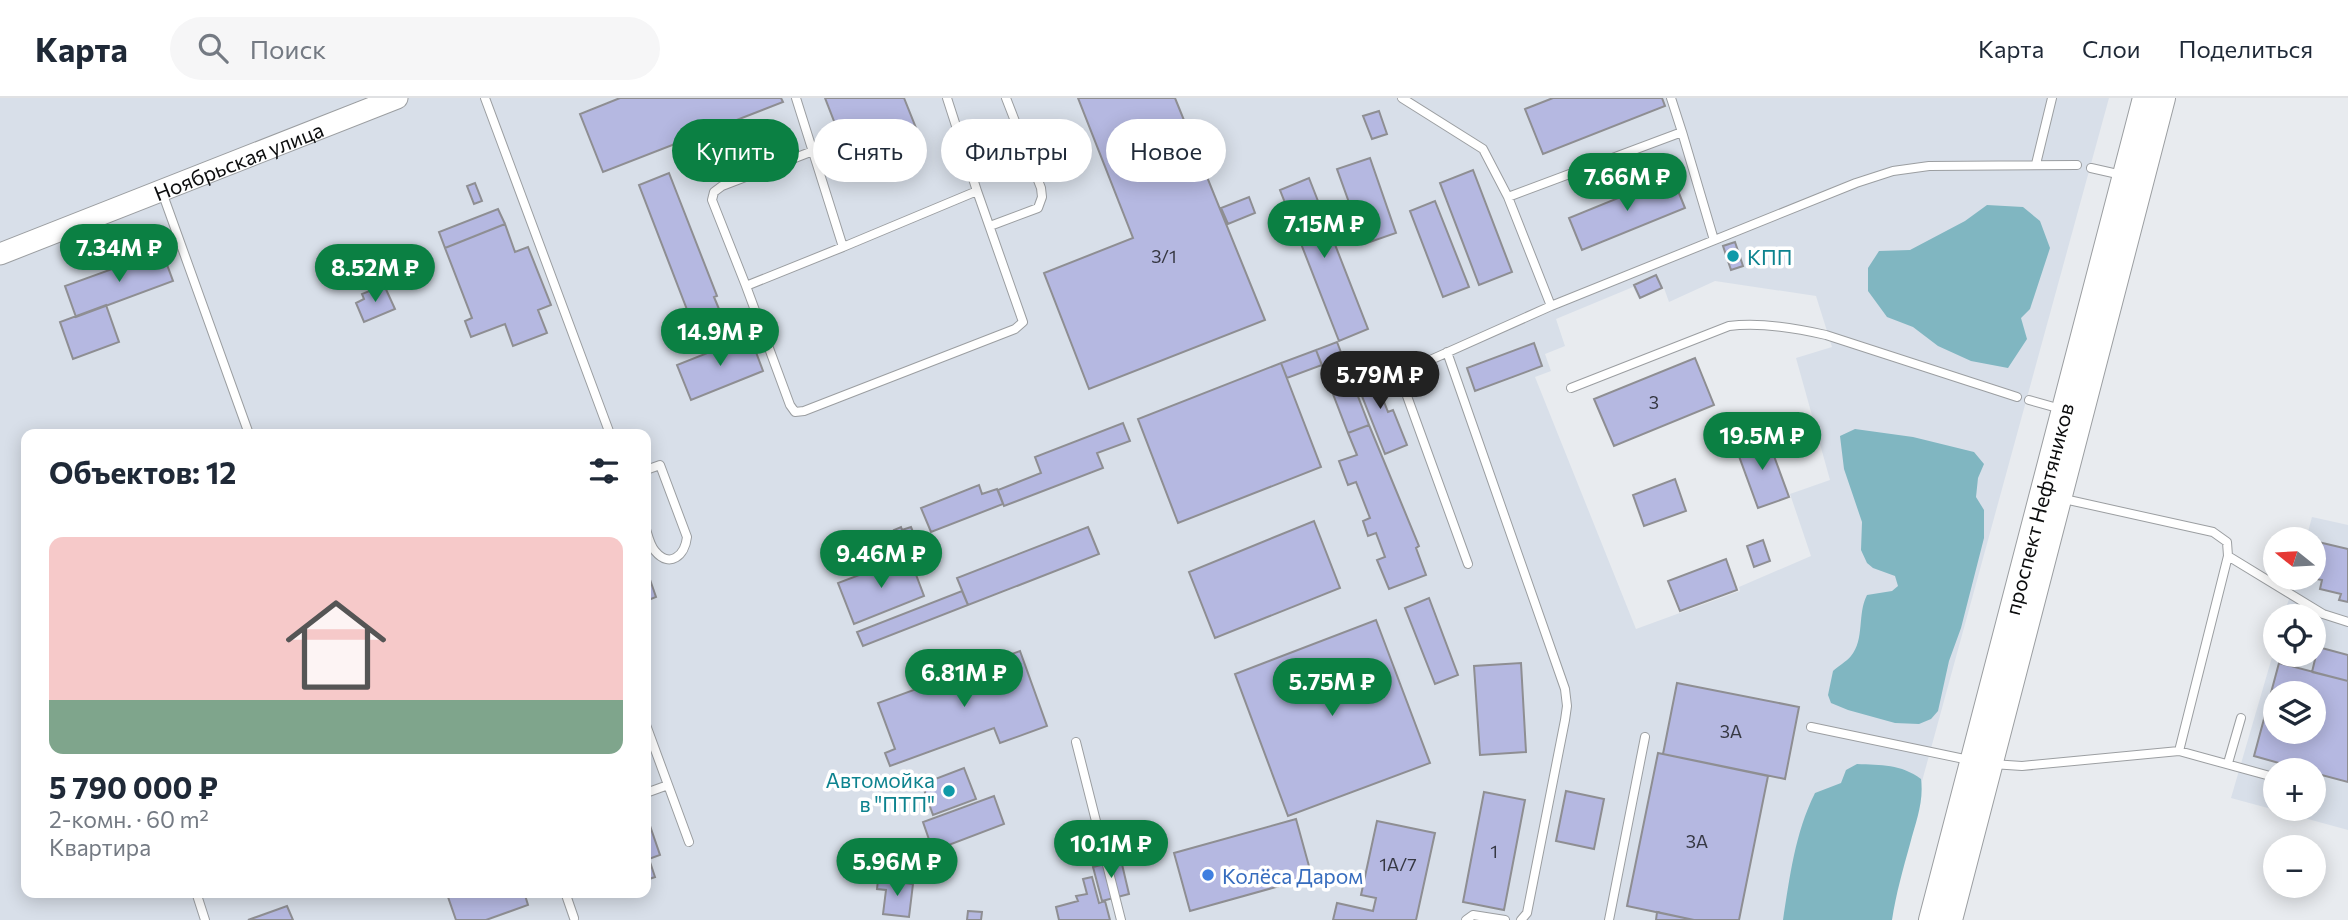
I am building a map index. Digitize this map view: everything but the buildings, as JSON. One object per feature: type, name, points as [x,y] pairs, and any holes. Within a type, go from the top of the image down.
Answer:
[{"type":"main road","name":"Ноябрьская улица","points":[[0,254],[397,98]]},
{"type":"main road","name":"проспект Нефтяников","points":[[1950,920],[1980,762],[2063,410],[2145,98]]},
{"type":"main road","name":"проспект Нефтяников","points":[[1931,920],[2059,498],[2163,98]]},
{"type":"lane","points":[[485,98],[608,429]]},
{"type":"lane","points":[[796,98],[813,151],[722,186],[714,192],[712,200],[790,405],[795,412],[804,411],[1015,329],[1023,322],[947,98]]},
{"type":"lane","points":[[990,226],[1038,208],[1042,197],[1041,188],[1006,98]]},
{"type":"lane","points":[[1402,98],[1483,149],[1508,197],[1551,306]]},
{"type":"lane","points":[[1671,98],[1714,240]]},
{"type":"lane","points":[[2036,164],[2052,98]]},
{"type":"lane","points":[[1508,197],[1682,132]]},
{"type":"lane","points":[[1468,564],[1399,374],[1551,306],[1893,170],[1929,166],[2077,165]]},
{"type":"lane","points":[[2091,168],[2124,176]]},
{"type":"lane","points":[[823,182],[843,247]]},
{"type":"lane","points":[[161,189],[247,429]]},
{"type":"lane","points":[[746,286],[977,191]]},
{"type":"lane","points":[[1571,388],[1729,326],[1743,324],[1826,335],[2017,397]]},
{"type":"lane","points":[[1447,352],[1556,660],[1567,706],[1527,912],[1521,920]]},
{"type":"lane","points":[[2029,400],[2063,410]]},
{"type":"lane","points":[[651,468],[660,465],[687,537],[686,547],[681,555],[673,559],[665,558],[653,549],[651,543]]},
{"type":"lane","points":[[2059,498],[2213,532],[2227,542],[2228,556],[2179,751]]},
{"type":"lane","points":[[2228,556],[2323,614],[2348,622]]},
{"type":"lane","points":[[2228,763],[2241,718]]},
{"type":"lane","points":[[1811,727],[1980,762],[2022,766],[2179,751],[2263,774]]},
{"type":"lane","points":[[1609,920],[1645,737]]},
{"type":"lane","points":[[651,739],[689,842]]},
{"type":"lane","points":[[1076,742],[1121,920]]},
{"type":"lane","points":[[651,791],[668,785]]},
{"type":"lane","points":[[198,898],[205,920]]},
{"type":"lane","points":[[567,898],[574,918]]},
{"type":"lane","points":[[1466,920],[1473,915],[1504,920]]},
{"type":"shaded area","points":[[0,98],[2109,98],[1884,920],[0,920]],"holes":[[[1715,281],[1816,296],[1832,347],[1796,358],[1830,480],[1790,494],[1811,556],[1739,587],[1740,591],[1636,629],[1535,377],[1551,371],[1545,354],[1565,346],[1556,319],[1633,287],[1639,299],[1664,288],[1669,302]]]},
{"type":"shaded area","points":[[2312,517],[2348,525],[2348,830],[2315,821],[2326,821],[2326,758],[2263,758],[2263,807],[2231,798],[2263,688],[2263,744],[2326,744],[2326,681],[2265,681],[2269,667],[2326,667],[2326,604],[2287,604],[2292,590],[2326,590],[2326,527],[2309,527]]},
{"type":"water","points":[[1987,205],[2023,207],[2040,221],[2050,248],[2030,309],[2021,318],[2027,339],[2008,368],[1971,361],[1938,346],[1913,327],[1887,317],[1868,291],[1868,268],[1879,251],[1910,250],[1965,221]]},
{"type":"water","points":[[1855,429],[1913,437],[1974,452],[1984,464],[1978,478],[1976,497],[1984,510],[1984,538],[1961,628],[1949,661],[1938,711],[1931,719],[1919,724],[1895,723],[1848,710],[1831,703],[1828,695],[1833,671],[1849,658],[1858,642],[1867,595],[1892,591],[1898,586],[1895,576],[1867,563],[1861,550],[1862,522],[1844,469],[1840,436]]},
{"type":"water","points":[[1857,764],[1898,768],[1921,779],[1919,812],[1892,920],[1783,920],[1798,839],[1815,793],[1841,783],[1846,770]]},
{"type":"place","name":"КПП","points":[[1733,256]]},
{"type":"place","name":"Автомойка в \"ПТП\"","points":[[949,791]]},
{"type":"place","name":"Колёса Даром","points":[[1208,875]]}]
